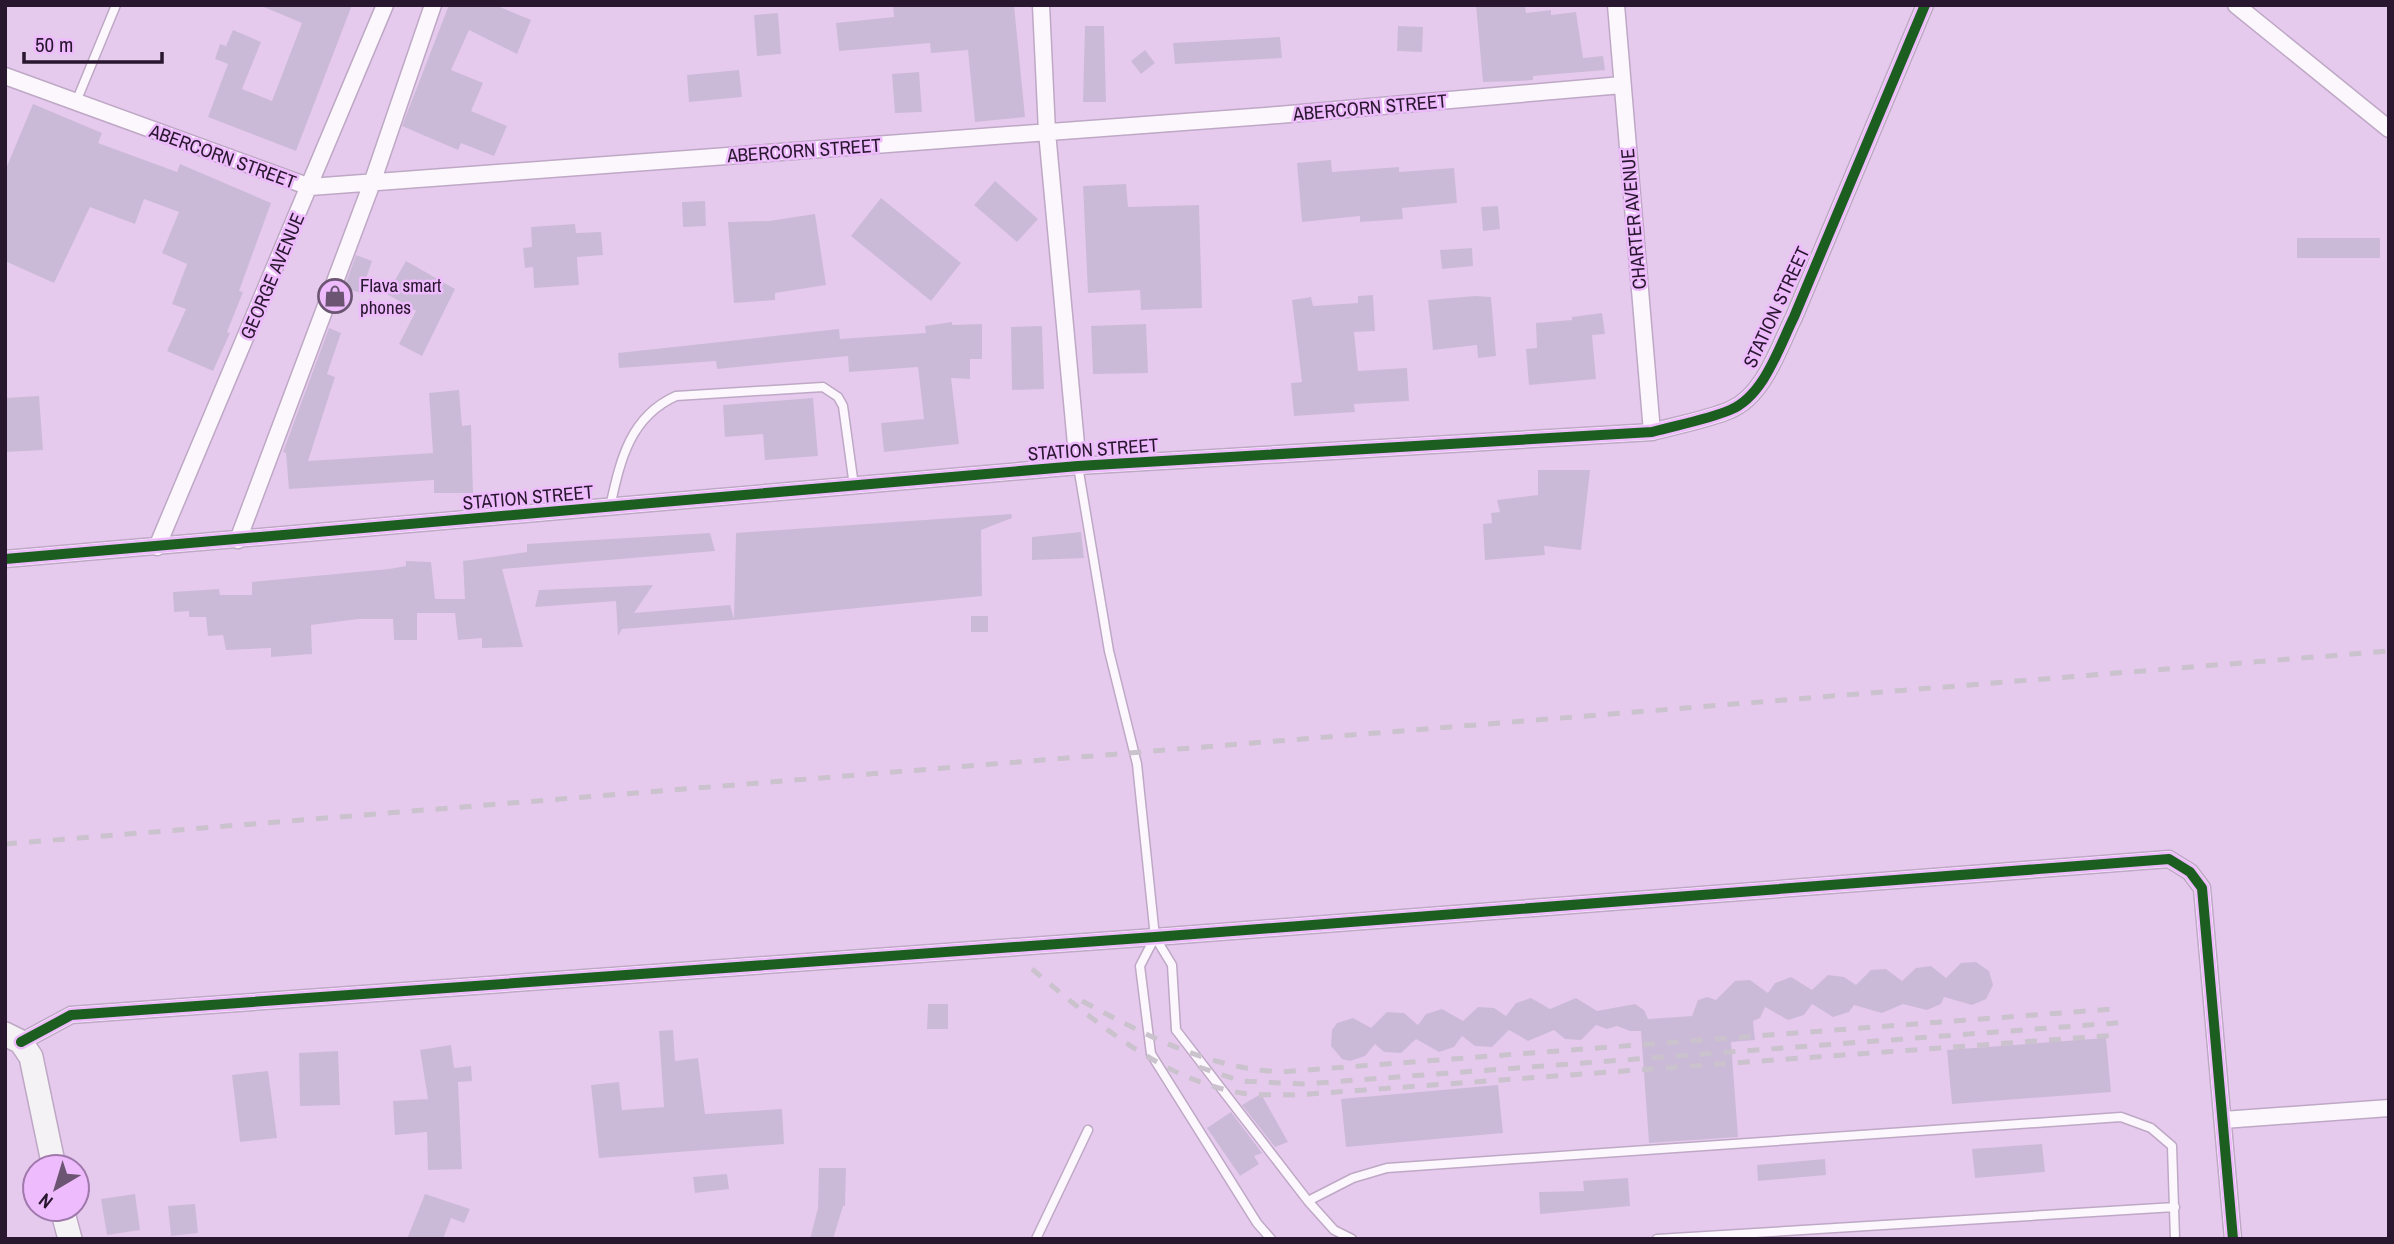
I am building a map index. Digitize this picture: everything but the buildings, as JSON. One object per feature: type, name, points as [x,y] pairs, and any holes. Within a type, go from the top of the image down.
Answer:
[{"type":"main road","points":[[13,1038],[31,1057],[51,1153]]},
{"type":"street","name":"GEORGE AVENUE","points":[[158,547],[386,5]]},
{"type":"street","points":[[239,540],[372,183],[433,5]]},
{"type":"street","points":[[1041,5],[1047,132],[1078,467]]},
{"type":"street","name":"CHARTER AVENUE","points":[[1616,5],[1652,432]]},
{"type":"street","name":"STATION STREET","points":[[5,559],[1078,467],[1652,432],[1733,409],[1755,390],[1770,366],[1925,5]]},
{"type":"street","points":[[2236,5],[2389,129]]},
{"type":"street","name":"ABERCORN STREET","points":[[5,76],[310,187],[1047,132],[1622,85]]},
{"type":"street","points":[[13,1038],[71,1015],[1155,937],[2169,859],[2190,872],[2202,888],[2232,1239]]},
{"type":"street","points":[[2223,1120],[2389,1108]]},
{"type":"lane","points":[[76,102],[116,5]]},
{"type":"lane","points":[[610,507],[623,452],[647,416],[661,403],[676,396],[823,387],[838,397],[843,406],[854,486]]},
{"type":"lane","points":[[1078,467],[1109,651],[1137,764],[1155,937],[1172,965],[1176,1030],[1308,1201],[1334,1230],[1352,1239]]},
{"type":"lane","points":[[1155,937],[1140,966],[1151,1054],[1257,1223],[1271,1239]]},
{"type":"lane","points":[[1308,1201],[1353,1178],[1387,1168],[2121,1117],[2151,1128],[2172,1146],[2175,1239]]},
{"type":"lane","points":[[1036,1239],[1088,1130]]},
{"type":"lane","points":[[1657,1239],[2175,1207]]},
{"type":"railway","points":[[5,844],[2389,651]]},
{"type":"railway","points":[[1032,969],[1104,1027],[1155,1061],[1211,1086],[1254,1094],[1295,1095],[2118,1035]]},
{"type":"railway","points":[[1082,1001],[1154,1038],[1201,1057],[1252,1069],[1280,1072],[2113,1009]]},
{"type":"railway","points":[[1199,1067],[1241,1081],[1304,1084],[2129,1022]]},
{"type":"cycle path","points":[[5,559],[1078,466],[1652,432],[1711,417],[1742,403],[1769,370],[1794,317],[1925,5]]},
{"type":"cycle path","points":[[21,1042],[71,1015],[1155,937],[2169,859],[2190,872],[2202,888],[2233,1239]]},
{"type":"place","name":"Flava smart phones","points":[[335,296]]}]
